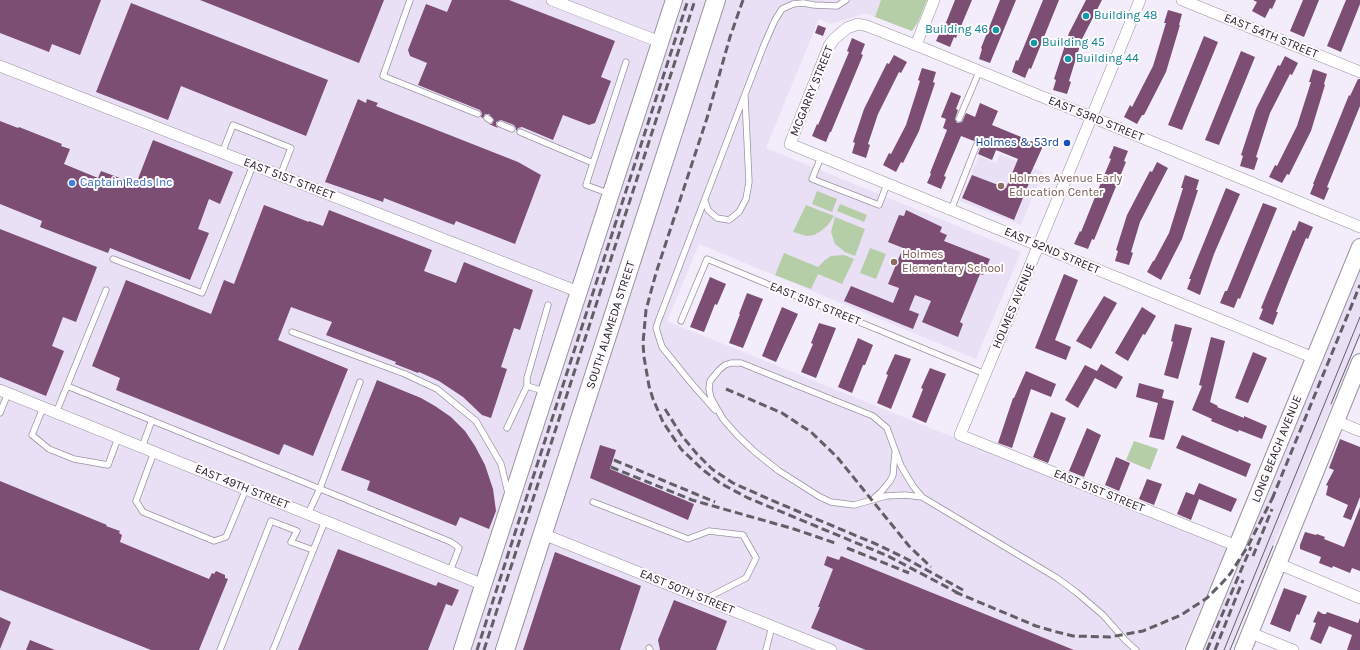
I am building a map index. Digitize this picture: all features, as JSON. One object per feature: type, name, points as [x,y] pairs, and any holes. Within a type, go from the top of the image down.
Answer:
[{"type":"main road","name":"SOUTH ALAMEDA STREET","points":[[505,650],[716,0]]},
{"type":"street","points":[[552,0],[660,42]]},
{"type":"street","points":[[462,650],[674,0]]},
{"type":"street","points":[[916,46],[934,0]]},
{"type":"street","name":"HOLMES AVENUE","points":[[960,435],[1140,0]]},
{"type":"street","name":"EAST 54TH STREET","points":[[1182,0],[1360,72]]},
{"type":"street","name":"EAST 53RD STREET","points":[[834,39],[847,28],[856,24],[867,26],[1360,227]]},
{"type":"street","name":"MCGARRY STREET","points":[[790,144],[829,46],[834,39]]},
{"type":"street","name":"EAST 51ST STREET","points":[[0,66],[579,292]]},
{"type":"street","name":"EAST 52ND STREET","points":[[790,144],[1314,358]]},
{"type":"street","name":"LONG BEACH AVENUE","points":[[1194,650],[1360,247]]},
{"type":"street","points":[[1243,650],[1360,362]]},
{"type":"street","name":"EAST 49TH STREET","points":[[4,392],[484,585]]},
{"type":"street","points":[[1336,421],[1360,430]]},
{"type":"street","name":"EAST 51ST STREET","points":[[960,435],[1237,546]]},
{"type":"street","name":"EAST 50TH STREET","points":[[543,534],[832,650]]},
{"type":"street","points":[[1279,564],[1360,598]]},
{"type":"street","points":[[1251,633],[1293,650]]},
{"type":"lane","points":[[410,0],[383,76],[478,114]]},
{"type":"lane","points":[[846,0],[837,6],[803,3],[793,4],[782,10],[775,20],[744,96],[656,328],[662,347],[692,384],[738,436],[763,459],[788,478],[831,502],[843,504],[854,505],[886,496],[905,495],[922,497]]},
{"type":"lane","points":[[611,194],[586,184],[626,62]]},
{"type":"lane","points":[[959,119],[979,72]]},
{"type":"lane","points":[[705,201],[708,210],[717,218],[728,220],[739,212],[746,199],[749,182],[744,96]]},
{"type":"lane","points":[[500,124],[512,129]]},
{"type":"lane","points":[[222,153],[233,125],[291,148],[280,176]]},
{"type":"lane","points":[[520,132],[593,163]]},
{"type":"lane","points":[[951,210],[977,144]]},
{"type":"lane","points":[[821,157],[812,179],[879,205],[887,184]]},
{"type":"lane","points":[[113,259],[202,293],[253,165]]},
{"type":"lane","name":"EAST 51ST STREET","points":[[681,321],[707,259],[985,374]]},
{"type":"lane","points":[[56,413],[106,290]]},
{"type":"lane","points":[[507,428],[527,386],[527,378],[548,305]]},
{"type":"lane","points":[[292,332],[405,374],[437,389],[476,421],[501,464],[510,502]]},
{"type":"lane","points":[[723,419],[711,398],[709,389],[710,381],[714,375],[731,363],[741,363],[873,416],[887,428],[906,476],[922,497],[1057,578],[1098,610],[1136,650]]},
{"type":"lane","points":[[308,514],[320,488],[360,382]]},
{"type":"lane","points":[[67,386],[452,542],[459,548],[450,571]]},
{"type":"lane","points":[[527,386],[546,392]]},
{"type":"lane","points":[[0,413],[4,392]]},
{"type":"lane","points":[[43,408],[32,435],[49,448],[74,459],[108,465],[118,438]]},
{"type":"lane","points":[[142,447],[152,420]]},
{"type":"lane","points":[[871,500],[882,492],[893,475],[895,451]]},
{"type":"lane","points":[[154,452],[136,501],[143,512],[214,542],[226,537],[246,489]]},
{"type":"lane","points":[[593,502],[688,539],[709,531],[744,535],[756,558],[746,578],[705,599]]},
{"type":"lane","points":[[220,650],[271,521],[297,531],[291,542],[314,550]]},
{"type":"lane","points":[[273,650],[325,521]]},
{"type":"lane","points":[[766,650],[772,626]]},
{"type":"shaded area","points":[[0,0],[881,0],[875,17],[866,13],[831,24],[819,19],[766,148],[1021,252],[976,359],[699,244],[667,321],[1226,548],[1183,650],[0,650]]},
{"type":"shaded area","name":"Holmes Avenue Early Education Center","points":[[1000,154],[1043,172],[1021,225],[960,201],[979,156],[996,163]]},
{"type":"shaded area","points":[[1360,263],[1360,337],[1230,650],[1201,650]]},
{"type":"green space","points":[[881,0],[927,0],[918,22],[912,31],[875,17]]},
{"type":"green space","points":[[817,191],[837,199],[832,212],[812,204]]},
{"type":"green space","points":[[840,204],[867,215],[864,222],[837,211]]},
{"type":"green space","points":[[806,205],[834,216],[828,225],[814,235],[807,236],[793,232]]},
{"type":"green space","points":[[835,217],[865,229],[855,256],[845,252],[835,244],[831,232]]},
{"type":"green space","points":[[870,248],[886,254],[876,279],[860,273]]},
{"type":"green space","points":[[784,253],[818,267],[831,256],[844,255],[854,259],[842,284],[818,274],[811,289],[775,275]]},
{"type":"green space","points":[[1134,441],[1158,449],[1150,470],[1126,460]]},
{"type":"building","points":[[0,0],[101,0],[80,55],[52,44],[49,52],[0,33]]},
{"type":"building","points":[[200,0],[384,0],[359,63]]},
{"type":"building","points":[[452,0],[509,0],[615,41],[601,77],[611,81],[595,123],[589,125],[563,115],[553,140],[522,127],[518,128],[516,131],[514,125],[501,120],[496,122],[498,128],[489,124],[492,124],[494,120],[489,114],[485,114],[483,118],[481,117],[482,113],[480,110],[418,85],[427,63],[410,56],[408,50],[426,4],[447,12]]},
{"type":"building","points":[[955,0],[972,0],[956,38],[954,37],[950,47],[936,41],[941,30],[943,30]]},
{"type":"building","name":"Building 46","points":[[1000,0],[1016,0],[990,63],[979,59],[981,48]]},
{"type":"building","name":"Building 45","points":[[1043,0],[1059,0],[1031,69],[1029,68],[1025,78],[1012,72]]},
{"type":"building","points":[[1086,0],[1102,0],[1082,39],[1069,81],[1071,82],[1067,94],[1053,90],[1056,80],[1054,79],[1069,33]]},
{"type":"building","points":[[1253,0],[1276,0],[1272,9],[1270,8],[1265,18],[1252,11],[1257,2]]},
{"type":"building","points":[[1303,0],[1319,0],[1304,37],[1290,31]]},
{"type":"building","points":[[1346,0],[1360,0],[1360,4],[1341,52],[1327,46]]},
{"type":"building","points":[[131,3],[328,80],[306,136],[181,86],[168,120],[96,92]]},
{"type":"building","points":[[1168,10],[1182,14],[1180,25],[1166,72],[1144,115],[1142,115],[1137,124],[1124,117],[1130,105],[1132,107],[1153,66],[1166,23],[1164,23]]},
{"type":"building","points":[[818,25],[826,28],[823,36],[815,33]]},
{"type":"building","points":[[1204,36],[1218,42],[1182,130],[1168,125]]},
{"type":"building","points":[[852,38],[865,44],[861,54],[863,55],[826,142],[812,136],[849,52],[847,51]]},
{"type":"building","points":[[1241,51],[1255,57],[1219,145],[1205,140]]},
{"type":"building","points":[[894,55],[907,62],[901,73],[899,72],[878,114],[868,144],[870,145],[866,158],[852,153],[855,143],[853,142],[864,109],[887,63],[889,64]]},
{"type":"building","points":[[1285,56],[1298,63],[1292,75],[1290,74],[1270,113],[1256,157],[1258,158],[1254,170],[1240,166],[1243,156],[1241,155],[1256,109],[1278,65],[1280,66]]},
{"type":"building","points":[[922,68],[936,72],[933,82],[935,83],[919,131],[903,163],[901,162],[896,172],[883,165],[889,153],[891,154],[906,125],[920,81],[918,80]]},
{"type":"building","points":[[1313,69],[1327,74],[1325,85],[1311,131],[1289,175],[1287,174],[1282,183],[1269,177],[1275,165],[1277,166],[1297,126],[1311,82],[1309,82]]},
{"type":"building","points":[[1358,79],[1360,79],[1360,106],[1327,187],[1329,188],[1324,200],[1310,194],[1349,95],[1350,96]]},
{"type":"building","points":[[951,92],[961,96],[956,109],[958,110],[955,119],[957,123],[962,122],[966,113],[975,117],[980,103],[998,111],[992,125],[1043,146],[1029,177],[1031,178],[1014,220],[962,198],[972,175],[1006,188],[1018,159],[996,150],[992,160],[978,154],[982,144],[979,140],[974,141],[961,136],[944,176],[946,177],[941,189],[927,183],[947,130],[943,128],[946,119],[941,117]]},
{"type":"building","points":[[358,99],[366,103],[367,99],[378,103],[376,106],[518,162],[541,175],[515,244],[456,221],[454,225],[384,198],[383,202],[325,182]]},
{"type":"building","points":[[0,121],[62,144],[61,146],[70,149],[64,164],[98,178],[101,171],[136,184],[153,140],[233,172],[220,204],[209,199],[198,229],[209,233],[190,280],[110,248],[108,253],[40,227],[42,221],[0,204]]},
{"type":"building","points":[[1114,146],[1128,151],[1124,161],[1126,162],[1094,240],[1092,239],[1088,249],[1074,244],[1080,231],[1081,232],[1111,159],[1109,158]]},
{"type":"building","points":[[1157,162],[1168,168],[1140,222],[1131,252],[1133,253],[1129,265],[1115,261],[1118,251],[1116,250],[1127,215],[1150,171],[1152,172]]},
{"type":"building","points":[[1185,175],[1199,180],[1196,190],[1198,190],[1182,239],[1161,280],[1147,272],[1169,233],[1183,188],[1181,188]]},
{"type":"building","points":[[1226,188],[1240,194],[1214,254],[1200,295],[1187,289],[1191,279],[1189,279]]},
{"type":"building","points":[[1263,203],[1277,208],[1240,299],[1238,298],[1234,308],[1220,303],[1225,291],[1227,291]]},
{"type":"building","points":[[264,205],[323,226],[329,210],[432,250],[424,271],[456,283],[464,262],[533,290],[520,330],[514,328],[501,367],[507,369],[491,418],[482,415],[463,397],[439,381],[395,364],[396,362],[326,335],[332,322],[291,307],[278,340],[348,369],[313,456],[284,444],[279,455],[116,390],[120,378],[92,366],[126,280],[211,314],[224,280],[234,284]]},
{"type":"building","points":[[906,210],[942,227],[940,232],[947,235],[944,241],[990,259],[983,275],[980,274],[960,322],[963,324],[958,337],[922,322],[931,301],[915,295],[909,310],[919,314],[913,329],[844,301],[851,286],[893,303],[899,288],[888,284],[903,248],[888,242],[899,215],[904,216]]},
{"type":"building","points":[[1299,221],[1313,227],[1308,239],[1306,238],[1289,279],[1276,312],[1278,312],[1273,325],[1259,319],[1263,309],[1261,308],[1293,230],[1295,231]]},
{"type":"building","points":[[0,229],[97,267],[76,322],[63,317],[52,346],[64,351],[46,396],[0,377]]},
{"type":"building","points":[[1064,274],[1078,280],[1055,340],[1071,347],[1066,360],[1035,348]]},
{"type":"building","points":[[710,277],[726,284],[717,305],[715,304],[704,332],[690,327]]},
{"type":"building","points":[[747,293],[763,299],[743,348],[729,343]]},
{"type":"building","points":[[1104,296],[1117,303],[1091,349],[1076,341]]},
{"type":"building","points":[[782,307],[798,314],[776,362],[762,356]]},
{"type":"building","points":[[1142,307],[1156,316],[1145,335],[1143,334],[1128,361],[1115,353]]},
{"type":"building","points":[[819,323],[836,328],[816,378],[801,372],[813,344],[811,343]]},
{"type":"building","points":[[1175,324],[1192,328],[1178,379],[1164,375],[1173,342],[1171,341]]},
{"type":"building","points":[[1211,337],[1225,341],[1210,402],[1218,406],[1217,407],[1267,426],[1262,439],[1239,430],[1238,432],[1211,421],[1212,419],[1192,410],[1202,386],[1199,385]]},
{"type":"building","points":[[858,338],[873,345],[852,393],[838,387]]},
{"type":"building","points":[[1253,352],[1267,358],[1248,403],[1235,398]]},
{"type":"building","points":[[895,354],[911,359],[891,409],[877,403],[888,375],[886,374]]},
{"type":"building","points":[[1101,364],[1123,377],[1116,389],[1095,378],[1078,408],[1065,400],[1085,365],[1097,371]]},
{"type":"building","points":[[930,368],[946,374],[926,423],[912,417],[923,389],[921,388]]},
{"type":"building","points":[[1026,371],[1056,384],[1051,397],[1031,389],[1012,448],[998,443],[1013,398]]},
{"type":"building","points":[[377,380],[421,398],[435,406],[451,417],[465,431],[485,465],[493,489],[496,511],[489,529],[460,517],[456,526],[367,490],[370,481],[341,470]]},
{"type":"building","points":[[1139,383],[1164,390],[1162,398],[1174,401],[1164,440],[1149,437],[1158,403],[1136,397]]},
{"type":"building","points":[[1051,412],[1066,418],[1048,463],[1033,457]]},
{"type":"building","points":[[1087,428],[1101,435],[1084,477],[1069,471]]},
{"type":"building","points":[[1182,435],[1251,464],[1246,477],[1176,448]]},
{"type":"building","points":[[1340,439],[1360,447],[1360,497],[1351,520],[1343,517],[1348,505],[1326,495],[1328,486],[1326,485],[1334,470],[1329,468]]},
{"type":"building","points":[[600,445],[616,450],[610,469],[694,504],[688,520],[590,478]]},
{"type":"building","points":[[1116,457],[1130,463],[1119,491],[1105,485]]},
{"type":"building","points":[[1147,479],[1162,484],[1154,505],[1139,499]]},
{"type":"building","points":[[0,481],[120,531],[119,533],[122,535],[120,542],[209,579],[212,573],[214,574],[216,571],[225,575],[225,578],[228,579],[199,650],[151,650],[0,590]]},
{"type":"building","points":[[1199,483],[1237,499],[1231,512],[1199,499],[1191,520],[1177,514],[1186,492],[1194,495]]},
{"type":"building","points":[[1360,507],[1360,571],[1352,568],[1350,573],[1333,566],[1332,568],[1319,563],[1321,557],[1300,549],[1305,532],[1325,537],[1324,539],[1344,547]]},
{"type":"building","points":[[338,549],[436,586],[438,582],[459,590],[452,606],[446,604],[428,650],[298,650]]},
{"type":"building","points":[[555,552],[641,586],[620,650],[523,650]]},
{"type":"building","points":[[827,556],[839,560],[841,556],[1074,650],[866,650],[811,628],[833,569],[824,565]]},
{"type":"building","points":[[1284,588],[1307,596],[1299,615],[1297,614],[1290,632],[1270,624]]},
{"type":"building","points":[[674,600],[727,621],[716,650],[660,650],[658,640]]},
{"type":"building","points":[[1318,611],[1323,614],[1326,614],[1327,612],[1358,623],[1360,618],[1360,650],[1347,650],[1352,635],[1329,626],[1321,644],[1310,639],[1316,623],[1313,622]]},
{"type":"building","points":[[0,617],[11,622],[0,649]]},
{"type":"building","points":[[30,640],[55,650],[26,650]]},
{"type":"tram line","points":[[1224,650],[1360,317]]},
{"type":"tram line","points":[[1331,404],[1360,334]]},
{"type":"tram line","points":[[1230,650],[1273,546]]},
{"type":"railway","points":[[477,650],[688,0]]},
{"type":"railway","points":[[484,650],[695,0]]},
{"type":"railway","points":[[743,0],[730,37],[707,118],[656,273],[646,310],[643,343],[644,357],[653,399],[663,422],[681,449],[702,469],[720,483],[748,498],[888,556],[960,594]]},
{"type":"railway","points":[[1272,499],[1360,285]]},
{"type":"railway","points":[[726,389],[782,413],[811,432],[837,457],[909,546],[931,567]]},
{"type":"railway","points":[[665,409],[682,436],[697,454],[712,469],[733,483],[876,544],[963,590]]},
{"type":"railway","points":[[614,460],[715,502]]},
{"type":"railway","points":[[611,467],[692,500],[794,529],[835,543]]},
{"type":"railway","points":[[955,592],[1036,626],[1073,636],[1110,637],[1143,631],[1181,615],[1207,598],[1222,583],[1230,574],[1248,546],[1274,495]]},
{"type":"railway","points":[[1253,556],[1272,509]]},
{"type":"railway","points":[[1207,650],[1251,547]]},
{"type":"railway","points":[[847,548],[909,573]]},
{"type":"railway","points":[[1215,650],[1243,580]]},
{"type":"place","name":"Building 48","points":[[1086,16]]},
{"type":"place","name":"Building 46","points":[[996,30]]},
{"type":"place","name":"Building 45","points":[[1034,43]]},
{"type":"place","name":"Building 44","points":[[1068,59]]},
{"type":"place","name":"Holmes & 53rd","points":[[1067,143]]},
{"type":"place","name":"Captain Reds Inc","points":[[72,183]]},
{"type":"place","name":"Holmes Avenue Early Education Center","points":[[1001,186]]},
{"type":"place","name":"Holmes Elementary School","points":[[894,262]]}]
